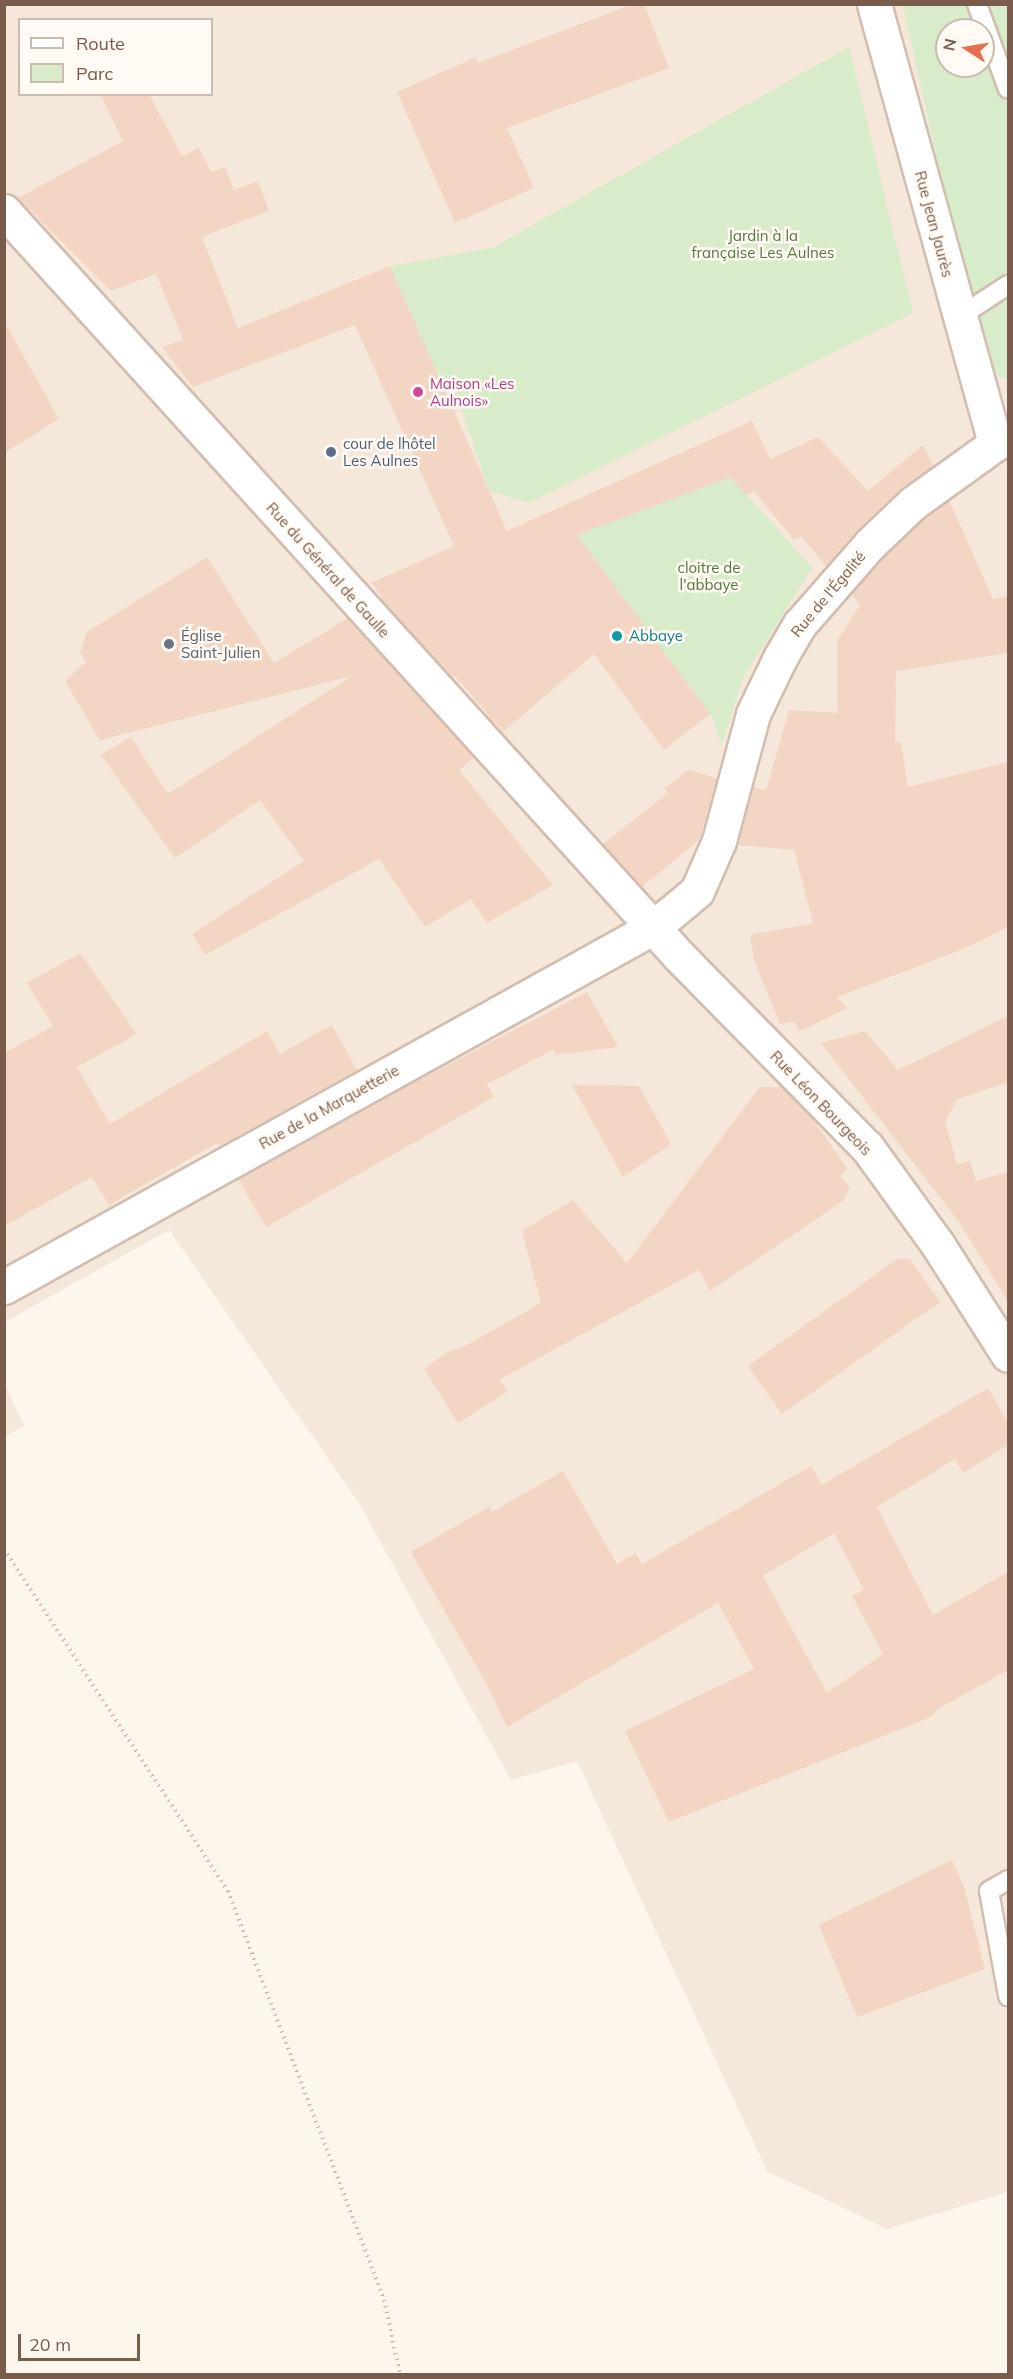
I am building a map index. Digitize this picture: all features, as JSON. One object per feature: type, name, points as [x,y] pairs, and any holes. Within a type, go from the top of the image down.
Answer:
[{"type":"street","name":"Rue Jean Jaurès","points":[[874,4],[960,313],[1002,440]]},
{"type":"street","name":"Rue du Général de Gaulle","points":[[4,211],[654,927]]},
{"type":"street","name":"Rue de l'Égalité","points":[[654,927],[697,891],[719,842],[753,714],[780,658],[800,624],[870,544],[914,503],[1002,440]]},
{"type":"street","name":"Rue de la Marquetterie","points":[[4,1287],[654,927]]},
{"type":"street","name":"Rue Léon Bourgeois","points":[[654,927],[680,957],[867,1147],[938,1245],[1008,1355]]},
{"type":"lane","points":[[977,4],[1008,89]]},
{"type":"lane","points":[[960,313],[971,309],[1008,285]]},
{"type":"lane","points":[[1008,1880],[989,1891],[1008,1996]]},
{"type":"path","points":[[4,1549],[228,1891],[384,2300],[400,2374]]},
{"type":"shaded area","points":[[5,5],[1008,5],[1008,2192],[887,2229],[767,2171],[577,1761],[511,1780],[359,1503],[169,1230],[5,1322]]},
{"type":"shaded area","points":[[4,1381],[24,1426],[5,1436],[4,1436]]},
{"type":"green space","points":[[903,5],[1008,5],[1008,379],[1000,377],[982,364]]},
{"type":"green space","name":"Jardin à la française Les Aulnes","points":[[849,47],[913,313],[529,503],[489,491],[458,399],[444,388],[390,266],[492,248]]},
{"type":"green space","name":"cloitre de l'abbaye","points":[[731,477],[812,568],[743,678],[722,745],[710,714],[577,535]]},
{"type":"building","points":[[633,4],[644,4],[669,68],[507,128],[534,188],[455,223],[397,92],[476,57],[478,63]]},
{"type":"building","points":[[101,96],[150,96],[182,156],[199,148],[211,172],[225,167],[234,190],[258,181],[269,211],[202,237],[238,328],[390,266],[507,531],[752,421],[770,459],[818,437],[868,491],[923,445],[933,466],[900,489],[857,530],[826,566],[801,536],[794,540],[754,491],[746,495],[731,477],[577,535],[710,714],[664,750],[594,654],[503,732],[455,676],[452,678],[380,598],[382,596],[371,583],[454,546],[355,325],[193,387],[162,347],[183,340],[156,274],[111,291],[18,198],[123,141]]},
{"type":"building","points":[[4,321],[59,419],[4,453]]},
{"type":"building","points":[[949,500],[993,599],[1008,596],[1008,653],[896,671],[895,743],[901,742],[908,787],[1008,762],[1008,927],[966,948],[837,997],[847,1008],[800,1031],[794,1022],[780,1024],[755,963],[750,935],[813,923],[794,850],[737,845],[753,787],[766,790],[789,710],[838,713],[837,641],[860,605],[851,594],[884,557],[925,517]]},
{"type":"building","points":[[207,557],[274,663],[348,618],[470,754],[473,758],[459,770],[553,885],[487,923],[471,899],[425,927],[379,859],[205,955],[192,934],[304,861],[260,800],[175,858],[101,755],[131,737],[168,794],[352,676],[100,740],[65,681],[86,662],[80,652],[87,632]]},
{"type":"building","points":[[688,770],[717,778],[701,835],[698,841],[642,887],[603,844],[668,793],[664,789]]},
{"type":"building","points":[[80,953],[137,1034],[77,1067],[110,1124],[267,1031],[280,1054],[332,1025],[357,1070],[220,1146],[217,1143],[109,1205],[92,1177],[4,1226],[4,1053],[53,1026],[27,983]]},
{"type":"building","points":[[587,992],[618,1047],[556,1055],[553,1050],[487,1084],[494,1097],[266,1227],[238,1179],[375,1103]]},
{"type":"building","points":[[1008,1016],[1008,1082],[958,1099],[945,1121],[957,1164],[970,1161],[976,1181],[1008,1172],[1008,1302],[959,1222],[821,1043],[865,1031],[898,1070]]},
{"type":"building","points":[[572,1085],[639,1086],[671,1144],[623,1177]]},
{"type":"building","points":[[760,1087],[782,1087],[812,1118],[848,1170],[840,1176],[850,1187],[843,1201],[710,1291],[699,1270],[499,1380],[508,1391],[458,1423],[424,1369],[449,1351],[465,1346],[541,1303],[522,1231],[573,1200],[627,1263]]},
{"type":"building","points":[[897,1259],[910,1259],[940,1302],[782,1414],[748,1366]]},
{"type":"building","points":[[988,1388],[1008,1423],[1008,1445],[963,1473],[955,1459],[877,1507],[933,1615],[1008,1572],[1008,1670],[938,1709],[931,1717],[669,1822],[625,1731],[754,1669],[718,1603],[507,1727],[486,1683],[411,1552],[489,1507],[492,1512],[563,1471],[617,1564],[636,1553],[642,1564],[811,1466],[822,1485]],"holes":[[[834,1533],[864,1590],[852,1596],[883,1654],[827,1693],[763,1576]]]},
{"type":"building","points":[[952,1860],[964,1887],[985,1969],[857,2017],[819,1925]]},
{"type":"place","name":"Maison «Les Aulnois»","points":[[418,392]]},
{"type":"place","name":"cour de lhôtel Les Aulnes","points":[[331,452]]},
{"type":"place","name":"Abbaye","points":[[617,636]]},
{"type":"place","name":"Église Saint-Julien","points":[[169,644]]}]
